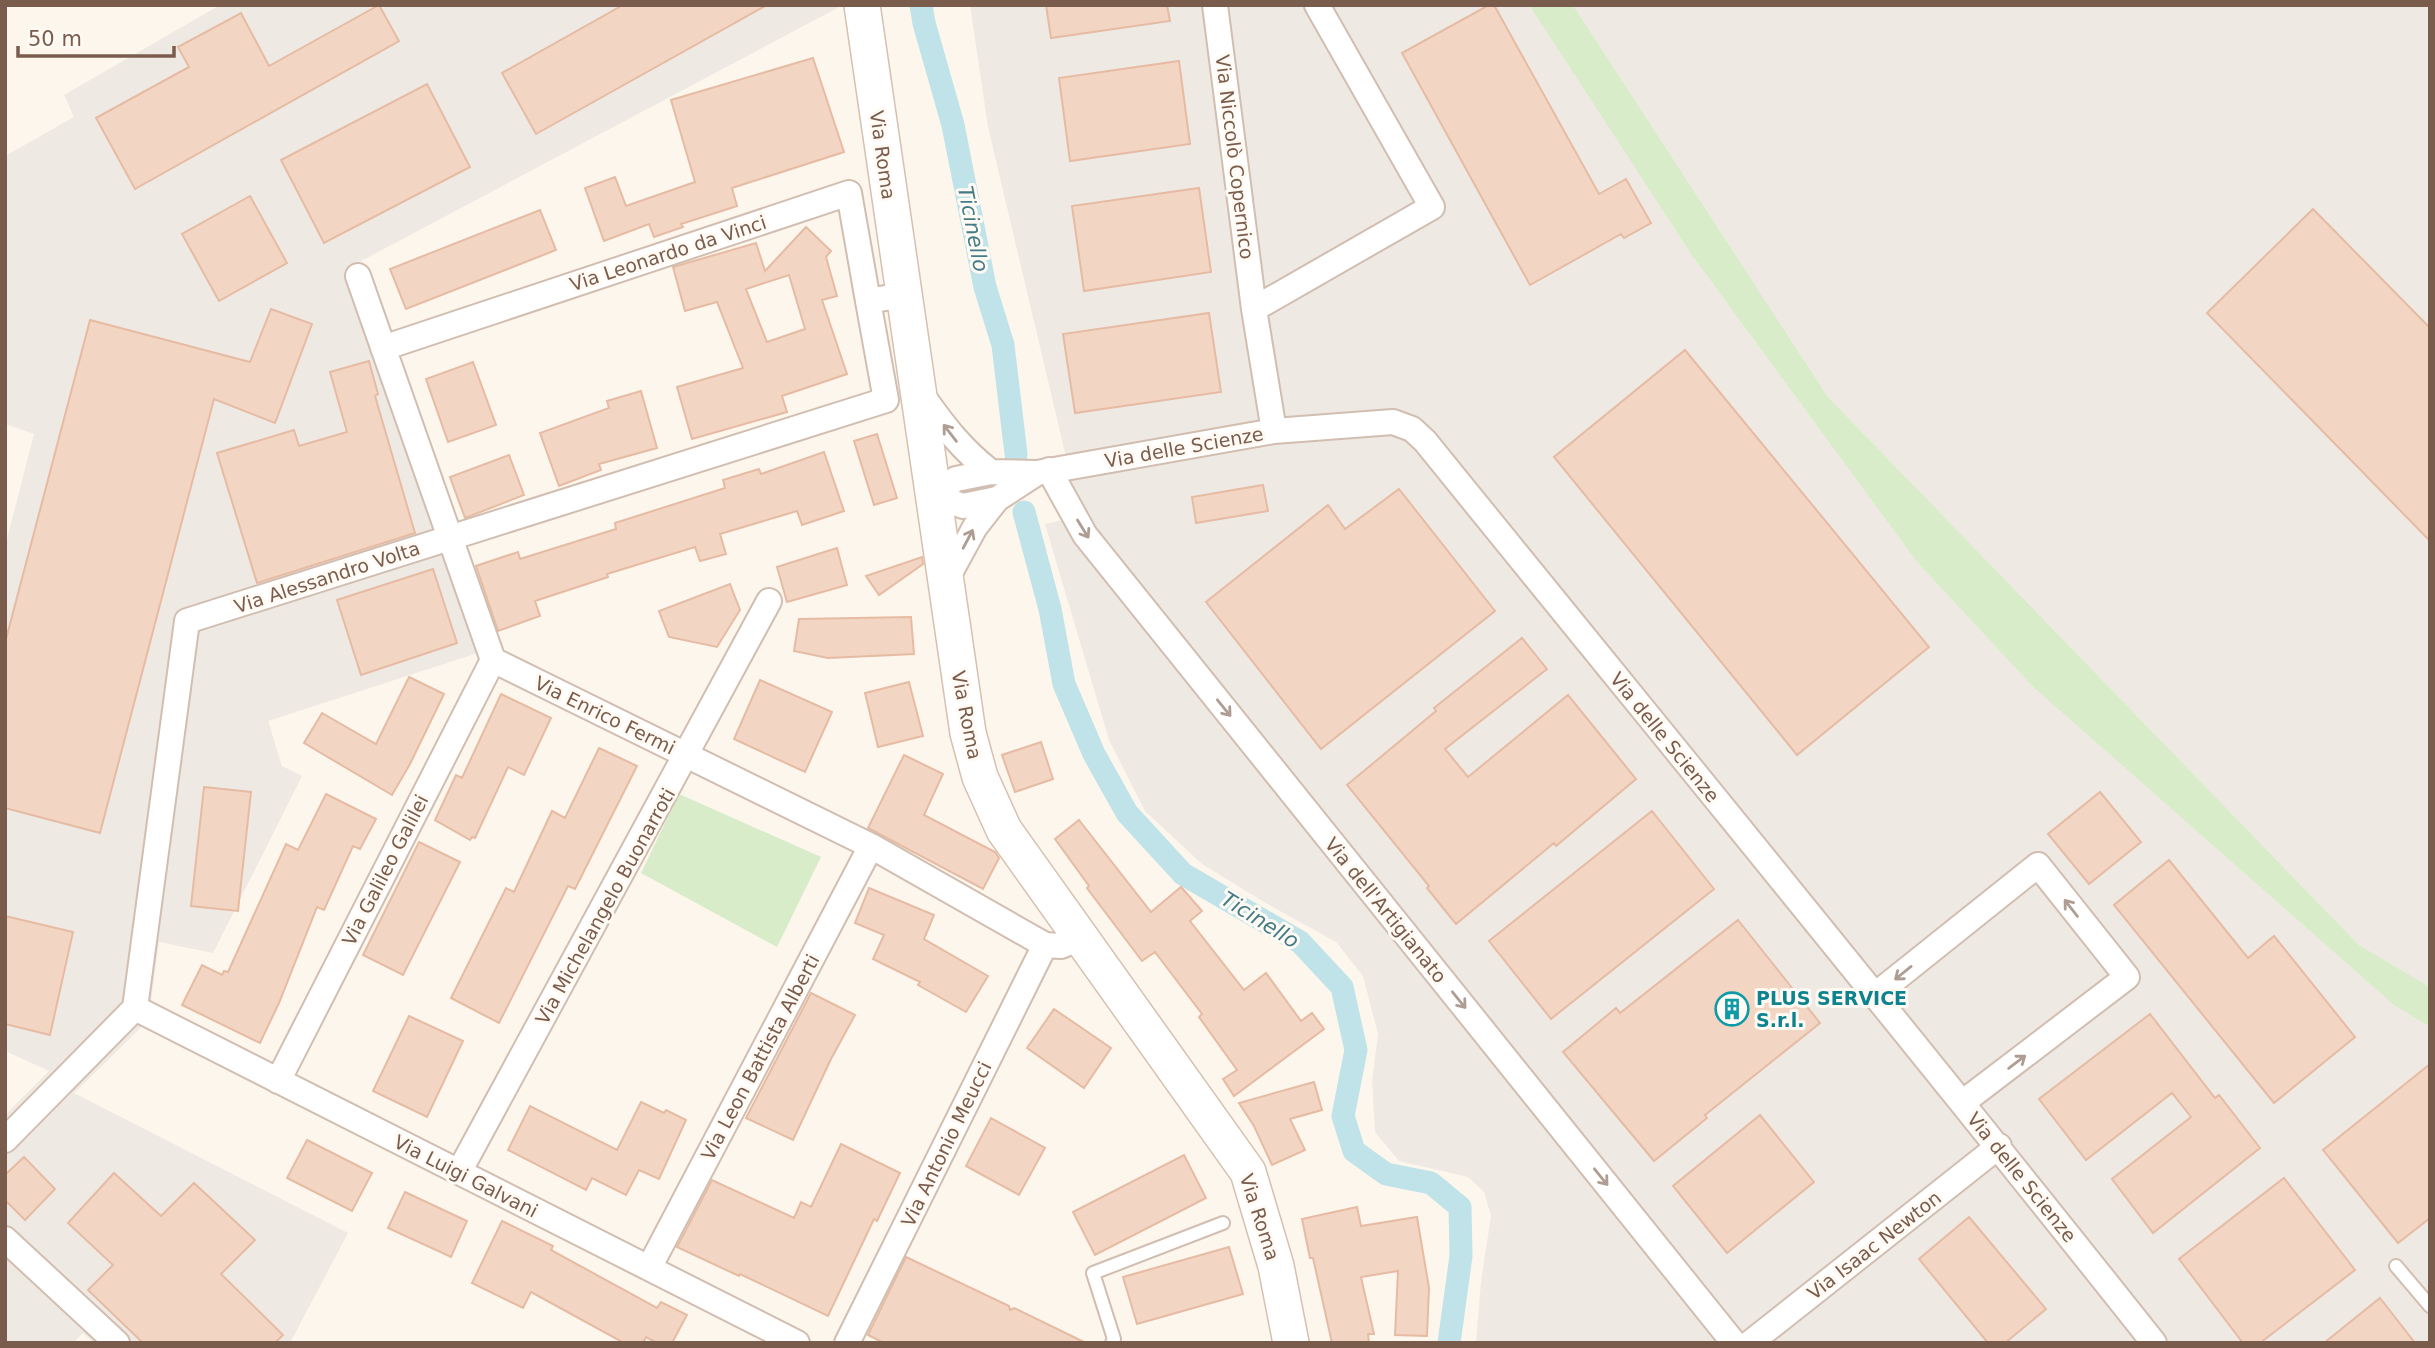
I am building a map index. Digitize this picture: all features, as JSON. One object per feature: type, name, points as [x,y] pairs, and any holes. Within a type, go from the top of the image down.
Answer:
[{"type":"street","name":"Via Roma","points":[[862,5],[968,733],[981,778],[1004,830],[1248,1172],[1276,1266],[1291,1343]]},
{"type":"street","name":"Via Niccolò Copernico","points":[[1215,5],[1274,431]]},
{"type":"street","points":[[1255,309],[1432,207],[1317,5]]},
{"type":"street","name":"Via Leonardo da Vinci","points":[[383,348],[849,193],[868,301]]},
{"type":"street","points":[[358,276],[493,660]]},
{"type":"street","points":[[868,301],[903,295]]},
{"type":"street","name":"Via Alessandro Volta","points":[[135,1009],[187,621],[886,400],[868,301]]},
{"type":"street","points":[[916,386],[950,435],[966,453],[991,472]]},
{"type":"street","name":"Via delle Scienze","points":[[932,495],[956,479],[991,472],[1044,471],[1274,431],[1393,422],[1412,429],[1443,463],[1874,996],[1999,1146],[2154,1343]]},
{"type":"street","name":"Via delle Scienze","points":[[932,495],[963,506],[997,499],[1044,471]]},
{"type":"street","name":"Via dell'Artigianato","points":[[1044,471],[1085,534],[1734,1343]]},
{"type":"street","name":"Via delle Scienze","points":[[945,583],[975,527],[997,499]]},
{"type":"street","name":"Via Michelangelo Buonarroti","points":[[459,1172],[769,601]]},
{"type":"street","name":"Via Enrico Fermi","points":[[493,660],[871,846],[1045,945]]},
{"type":"street","name":"Via Galileo Galilei","points":[[278,1081],[493,660]]},
{"type":"street","name":"Via Leon Battista Alberti","points":[[649,1268],[871,846]]},
{"type":"street","points":[[1874,996],[2038,865],[2127,977],[1962,1103]]},
{"type":"street","points":[[1045,945],[1061,946],[1080,938]]},
{"type":"street","name":"Via Antonio Meucci","points":[[847,1343],[1045,945]]},
{"type":"street","points":[[5,1140],[135,1009]]},
{"type":"street","name":"Via Luigi Galvani","points":[[135,1009],[797,1343]]},
{"type":"street","name":"Via Isaac Newton","points":[[1750,1343],[1999,1146]]},
{"type":"street","points":[[5,1239],[117,1343]]},
{"type":"lane","points":[[1112,1343],[1114,1339],[1093,1273],[1223,1223]]},
{"type":"lane","points":[[2396,1266],[2430,1306]]},
{"type":"shaded area","points":[[220,5],[843,5],[346,269],[484,651],[268,721],[282,766],[302,776],[213,953],[159,942],[151,1001],[160,1009],[74,1093],[348,1233],[290,1343],[94,1343],[83,1333],[73,1343],[5,1343],[5,1115],[49,1071],[5,1051],[5,547],[34,434],[5,424],[5,156],[74,117],[64,95]]},
{"type":"shaded area","points":[[970,5],[1529,5],[1691,254],[1916,561],[2033,687],[2395,1006],[2430,1027],[2430,1343],[1476,1343],[1481,1282],[1491,1216],[1484,1192],[1468,1177],[1399,1161],[1375,1132],[1372,1081],[1378,1034],[1363,976],[1336,942],[1202,864],[1145,811],[1109,740],[1045,524],[1080,516],[988,127]]},
{"type":"shaded area","points":[[1573,5],[2430,5],[2430,987],[2359,945],[1828,397]]},
{"type":"green space","points":[[1529,5],[1573,5],[1828,397],[2359,945],[2430,987],[2430,1027],[2395,1006],[2033,687],[1916,561],[1691,254]]},
{"type":"green space","points":[[679,794],[821,857],[777,947],[641,873]]},
{"type":"building","points":[[379,5],[399,41],[135,189],[96,118],[189,67],[178,47],[241,13],[269,66]]},
{"type":"building","points":[[623,5],[767,5],[536,134],[502,73]]},
{"type":"building","points":[[1046,5],[1167,5],[1170,21],[1051,38]]},
{"type":"building","points":[[1489,5],[1494,5],[1599,194],[1626,179],[1651,223],[1624,238],[1621,234],[1530,285],[1402,53]]},
{"type":"building","points":[[813,58],[844,152],[732,188],[737,206],[681,224],[683,227],[654,237],[649,224],[604,241],[585,188],[615,177],[626,206],[695,182],[671,100]]},
{"type":"building","points":[[1179,61],[1190,144],[1070,161],[1059,78]]},
{"type":"building","points":[[427,84],[470,167],[324,243],[281,160]]},
{"type":"building","points":[[1199,188],[1211,272],[1084,291],[1072,206]]},
{"type":"building","points":[[250,196],[287,263],[219,301],[182,234]]},
{"type":"building","points":[[2313,209],[2430,328],[2430,541],[2207,313]]},
{"type":"building","points":[[540,210],[556,250],[406,309],[390,269]]},
{"type":"building","points":[[806,227],[831,251],[826,257],[837,296],[822,300],[847,374],[782,396],[787,412],[692,439],[677,387],[743,368],[717,302],[685,311],[673,267],[756,243],[765,271]],"holes":[[[789,275],[805,329],[767,342],[746,289]]]},
{"type":"building","points":[[271,309],[312,324],[275,423],[214,399],[100,833],[5,808],[5,643],[90,320],[250,362]]},
{"type":"building","points":[[1209,313],[1221,392],[1075,413],[1063,334]]},
{"type":"building","points":[[1685,350],[1929,647],[1797,755],[1554,457]]},
{"type":"building","points":[[369,361],[378,394],[375,396],[415,533],[257,583],[217,453],[294,430],[299,446],[347,432],[330,372]]},
{"type":"building","points":[[473,362],[496,425],[448,442],[426,379]]},
{"type":"building","points":[[641,391],[657,448],[599,464],[601,470],[559,486],[540,433],[609,408],[607,401]]},
{"type":"building","points":[[877,434],[897,498],[874,505],[854,441]]},
{"type":"building","points":[[824,452],[844,511],[802,525],[797,511],[720,534],[726,554],[700,561],[695,547],[607,574],[608,577],[535,601],[540,616],[498,631],[476,566],[518,552],[520,559],[616,529],[615,523],[725,488],[723,480],[759,469],[761,474]]},
{"type":"building","points":[[509,455],[524,495],[465,518],[450,477]]},
{"type":"building","points":[[1263,485],[1268,511],[1196,523],[1192,497]]},
{"type":"building","points":[[1399,489],[1495,611],[1321,749],[1206,602],[1328,505],[1345,529]]},
{"type":"building","points":[[837,548],[847,585],[787,602],[777,567]]},
{"type":"building","points":[[922,557],[923,564],[879,595],[866,576]]},
{"type":"building","points":[[433,569],[457,643],[361,675],[337,600]]},
{"type":"building","points":[[730,584],[740,610],[717,647],[669,637],[659,611]]},
{"type":"building","points":[[911,617],[914,654],[828,658],[794,651],[799,619]]},
{"type":"building","points":[[1522,638],[1547,669],[1445,749],[1468,777],[1568,695],[1636,779],[1456,924],[1427,888],[1429,886],[1347,785],[1436,711],[1434,708]]},
{"type":"building","points":[[409,677],[444,694],[392,795],[304,743],[322,713],[376,744]]},
{"type":"building","points":[[760,680],[832,712],[805,772],[734,739]]},
{"type":"building","points":[[909,682],[923,736],[878,747],[865,693]]},
{"type":"building","points":[[501,694],[551,718],[524,775],[508,767],[475,838],[470,840],[435,820],[456,775],[462,778]]},
{"type":"building","points":[[1041,742],[1053,779],[1015,792],[1002,755]]},
{"type":"building","points":[[599,748],[637,766],[575,889],[568,886],[499,1023],[451,998],[506,888],[514,892],[552,811],[565,818]]},
{"type":"building","points":[[904,755],[943,774],[924,815],[995,852],[999,858],[983,889],[868,828]]},
{"type":"building","points":[[204,787],[251,792],[238,911],[191,906]]},
{"type":"building","points":[[2100,792],[2141,842],[2089,884],[2048,834]]},
{"type":"building","points":[[326,794],[376,819],[360,849],[353,846],[324,910],[317,907],[260,1043],[182,1005],[202,965],[222,975],[224,971],[228,972],[286,844],[298,850]]},
{"type":"building","points":[[1652,811],[1714,889],[1551,1019],[1489,941]]},
{"type":"building","points":[[1079,820],[1151,912],[1181,887],[1202,911],[1190,921],[1244,990],[1266,973],[1301,1021],[1312,1013],[1324,1029],[1234,1096],[1223,1079],[1237,1070],[1199,1017],[1202,1014],[1155,952],[1142,961],[1087,888],[1089,886],[1055,839]]},
{"type":"building","points":[[419,842],[460,862],[403,975],[363,955]]},
{"type":"building","points":[[2169,860],[2248,958],[2274,936],[2355,1037],[2274,1103],[2114,905]]},
{"type":"building","points":[[869,888],[934,915],[924,939],[988,976],[966,1012],[918,985],[920,982],[873,959],[884,935],[855,923]]},
{"type":"building","points":[[5,916],[73,932],[50,1035],[5,1024]]},
{"type":"building","points":[[1738,920],[1820,1023],[1705,1115],[1707,1118],[1654,1161],[1563,1052],[1616,1008],[1620,1013]]},
{"type":"building","points":[[811,993],[855,1015],[793,1140],[746,1118]]},
{"type":"building","points":[[1054,1009],[1111,1048],[1084,1088],[1027,1048]]},
{"type":"building","points":[[2150,1014],[2215,1098],[2219,1095],[2260,1148],[2153,1233],[2112,1179],[2191,1117],[2172,1093],[2086,1160],[2039,1099]]},
{"type":"building","points":[[409,1016],[463,1041],[427,1117],[373,1091]]},
{"type":"building","points":[[2430,1064],[2430,1218],[2398,1243],[2323,1150]]},
{"type":"building","points":[[1314,1082],[1322,1110],[1290,1119],[1305,1150],[1272,1165],[1254,1126],[1239,1103]]},
{"type":"building","points":[[641,1102],[686,1120],[659,1179],[639,1170],[626,1195],[592,1178],[586,1190],[508,1150],[530,1106],[617,1150]]},
{"type":"building","points":[[1760,1115],[1814,1182],[1727,1253],[1673,1186]]},
{"type":"building","points":[[991,1118],[1045,1148],[1019,1195],[966,1166]]},
{"type":"building","points":[[307,1140],[372,1173],[352,1211],[287,1178]]},
{"type":"building","points":[[841,1144],[900,1173],[877,1221],[874,1219],[828,1316],[677,1247],[712,1180],[794,1218],[801,1202],[811,1207]]},
{"type":"building","points":[[1184,1155],[1206,1198],[1095,1255],[1073,1212]]},
{"type":"building","points":[[24,1157],[55,1189],[25,1220],[5,1200],[5,1175]]},
{"type":"building","points":[[114,1173],[161,1216],[194,1183],[255,1240],[221,1274],[283,1335],[275,1343],[143,1343],[88,1290],[113,1265],[68,1223]]},
{"type":"building","points":[[2284,1178],[2355,1270],[2260,1343],[2243,1343],[2179,1259]]},
{"type":"building","points":[[405,1192],[467,1221],[451,1257],[388,1228]]},
{"type":"building","points":[[1357,1207],[1361,1226],[1417,1217],[1429,1288],[1427,1336],[1395,1335],[1398,1271],[1361,1277],[1374,1334],[1368,1334],[1369,1343],[1332,1343],[1302,1219]]},
{"type":"building","points":[[1969,1217],[2046,1309],[2005,1343],[1988,1343],[1919,1259]]},
{"type":"building","points":[[502,1221],[553,1246],[551,1250],[657,1308],[661,1302],[687,1315],[672,1343],[657,1343],[646,1337],[643,1343],[624,1343],[531,1292],[523,1308],[472,1283]]},
{"type":"building","points":[[1229,1247],[1243,1294],[1137,1324],[1123,1277]]},
{"type":"building","points":[[906,1257],[1009,1306],[1010,1310],[1014,1308],[1086,1343],[884,1343],[868,1335]]},
{"type":"building","points":[[2380,1298],[2415,1343],[2324,1343]]},
{"type":"waterway","name":"Ticinello","points":[[921,5],[953,125],[985,287],[1003,345],[1016,454]]},
{"type":"waterway","name":"Ticinello","points":[[1024,512],[1050,609],[1064,684],[1094,754],[1127,813],[1183,874],[1300,942],[1342,987],[1356,1050],[1343,1116],[1354,1151],[1386,1174],[1431,1183],[1460,1207],[1461,1256],[1449,1343]]},
{"type":"place","name":"PLUS SERVICE S.r.l.","points":[[1732,1009]]}]
